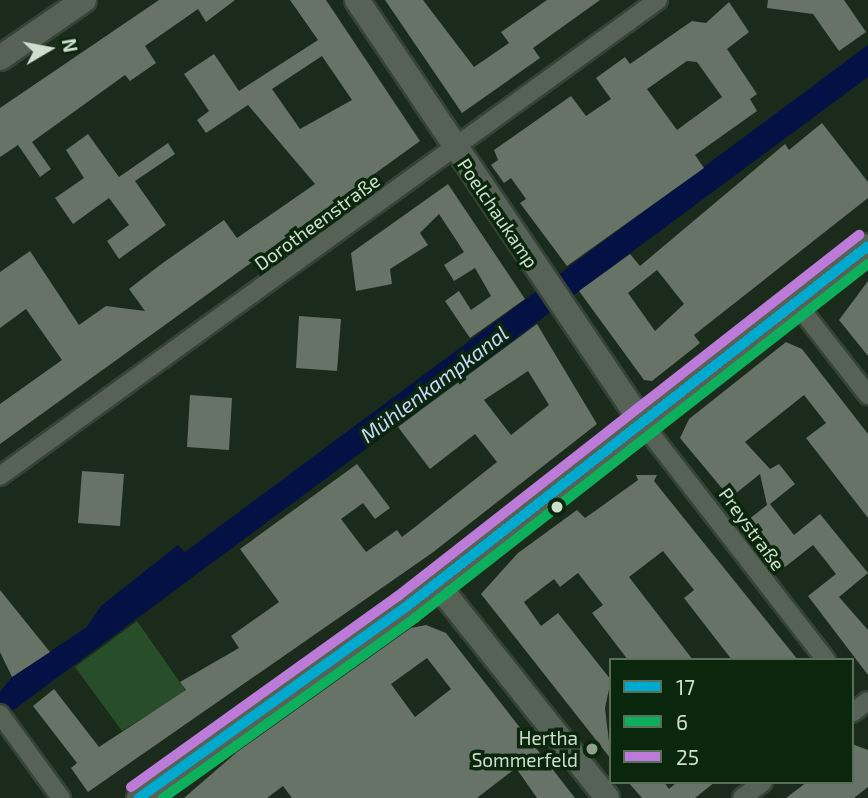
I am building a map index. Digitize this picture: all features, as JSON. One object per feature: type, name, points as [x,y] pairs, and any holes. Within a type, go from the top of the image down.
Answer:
[{"type":"street","points":[[0,58],[84,0]]},
{"type":"street","name":"Poelchaukamp","points":[[357,0],[453,147],[643,424]]},
{"type":"street","name":"Dorotheenstraße","points":[[0,476],[658,0]]},
{"type":"street","points":[[139,798],[437,584],[868,246]]},
{"type":"street","points":[[796,303],[868,395]]},
{"type":"street","name":"Preystraße","points":[[643,424],[824,658]]},
{"type":"street","points":[[437,584],[607,798]]},
{"type":"street","points":[[4,719],[61,798]]},
{"type":"street","points":[[742,798],[760,784]]},
{"type":"green space","points":[[137,621],[186,691],[122,731],[75,667]]},
{"type":"water","name":"Mühlenkampkanal","points":[[868,45],[868,77],[0,720],[0,692],[12,677],[87,627],[101,606],[178,545],[185,552]]},
{"type":"building","points":[[159,0],[235,0],[206,22],[198,9],[145,46],[156,63],[130,81],[125,75],[32,142],[51,169],[40,177],[18,145],[0,157],[0,108]]},
{"type":"building","points":[[290,0],[326,0],[420,141],[0,444],[0,404],[62,360],[26,309],[0,328],[0,272],[30,251],[79,325],[106,306],[145,311],[129,289],[160,265],[224,220],[237,238],[315,184],[248,105],[206,133],[197,120],[209,111],[184,74],[214,54],[239,91],[318,40]],"holes":[[[322,56],[352,100],[300,129],[272,89]]]},
{"type":"building","points":[[385,0],[423,0],[474,67],[509,43],[501,32],[547,0],[600,0],[533,48],[540,58],[462,113]]},
{"type":"building","points":[[768,0],[844,0],[866,32],[839,51],[813,14],[767,8]]},
{"type":"building","points":[[729,2],[749,32],[727,49],[757,94],[750,99],[757,111],[695,155],[704,168],[567,266],[520,203],[526,199],[511,178],[504,183],[491,165],[498,160],[494,150],[571,96],[586,116],[611,99],[596,78],[625,57],[630,64],[692,21],[706,23]],"holes":[[[687,61],[697,62],[722,97],[677,130],[647,89]]]},
{"type":"building","points":[[822,123],[868,182],[868,198],[694,335],[700,343],[652,381],[644,380],[579,291],[630,254],[640,266],[785,144],[789,150]],"holes":[[[657,270],[684,304],[655,331],[628,293]]]},
{"type":"building","points":[[88,134],[119,177],[168,143],[175,154],[135,181],[166,225],[119,259],[107,241],[129,225],[109,198],[73,224],[55,198],[84,178],[66,150]]},
{"type":"building","points":[[448,184],[525,299],[470,338],[445,301],[459,291],[471,310],[491,296],[475,268],[454,281],[444,265],[464,252],[439,214],[420,233],[428,245],[390,269],[392,284],[356,291],[351,253]]},
{"type":"building","points":[[868,281],[868,356],[839,320]]},
{"type":"building","points":[[299,316],[341,319],[337,371],[296,368]]},
{"type":"building","points":[[537,324],[597,424],[432,553],[88,792],[71,768],[77,763],[33,706],[54,689],[99,747],[186,690],[180,682],[239,648],[231,636],[279,602],[240,549],[357,464],[390,508],[375,519],[363,503],[341,519],[366,552],[397,530],[402,537],[497,462],[475,434],[430,469],[398,427]],"holes":[[[528,371],[549,405],[511,435],[484,400]]]},
{"type":"building","points":[[786,342],[802,349],[868,434],[868,518],[806,438],[826,423],[804,395],[745,442],[770,469],[779,464],[795,484],[770,504],[794,535],[820,514],[868,573],[839,597],[868,630],[868,675],[808,596],[836,574],[813,545],[785,567],[748,520],[767,505],[760,474],[730,498],[680,438],[689,419]]},
{"type":"building","points":[[190,395],[232,398],[229,450],[187,447]]},
{"type":"building","points":[[82,471],[124,474],[120,526],[78,523]]},
{"type":"building","points":[[636,475],[657,475],[654,481],[796,658],[730,658],[684,598],[694,590],[663,551],[629,577],[691,658],[626,658],[592,613],[603,605],[578,573],[560,587],[554,579],[524,602],[541,626],[558,613],[609,677],[605,708],[609,756],[481,594],[518,553],[577,510],[585,518],[638,480]]},
{"type":"building","points":[[0,590],[50,652],[12,677],[0,652]]},
{"type":"building","points":[[426,625],[446,633],[575,798],[537,798],[516,768],[477,798],[292,798],[283,786],[267,798],[184,798],[237,752],[411,628]],"holes":[[[427,658],[451,689],[415,717],[391,684]]]},
{"type":"building","points":[[854,745],[868,750],[868,787],[854,798],[786,798],[804,784],[854,784]]},
{"type":"building","points":[[630,784],[665,784],[669,789],[675,784],[712,784],[695,798],[642,798]]},
{"type":"transit line","name":"25","points":[[131,787],[398,596],[859,235]]},
{"type":"transit line","name":"17","points":[[139,798],[406,607],[868,246]]},
{"type":"transit line","name":"6","points":[[163,798],[415,618],[868,264]]},
{"type":"place","name":"Hertha Sommerfeld","points":[[592,749]]}]
